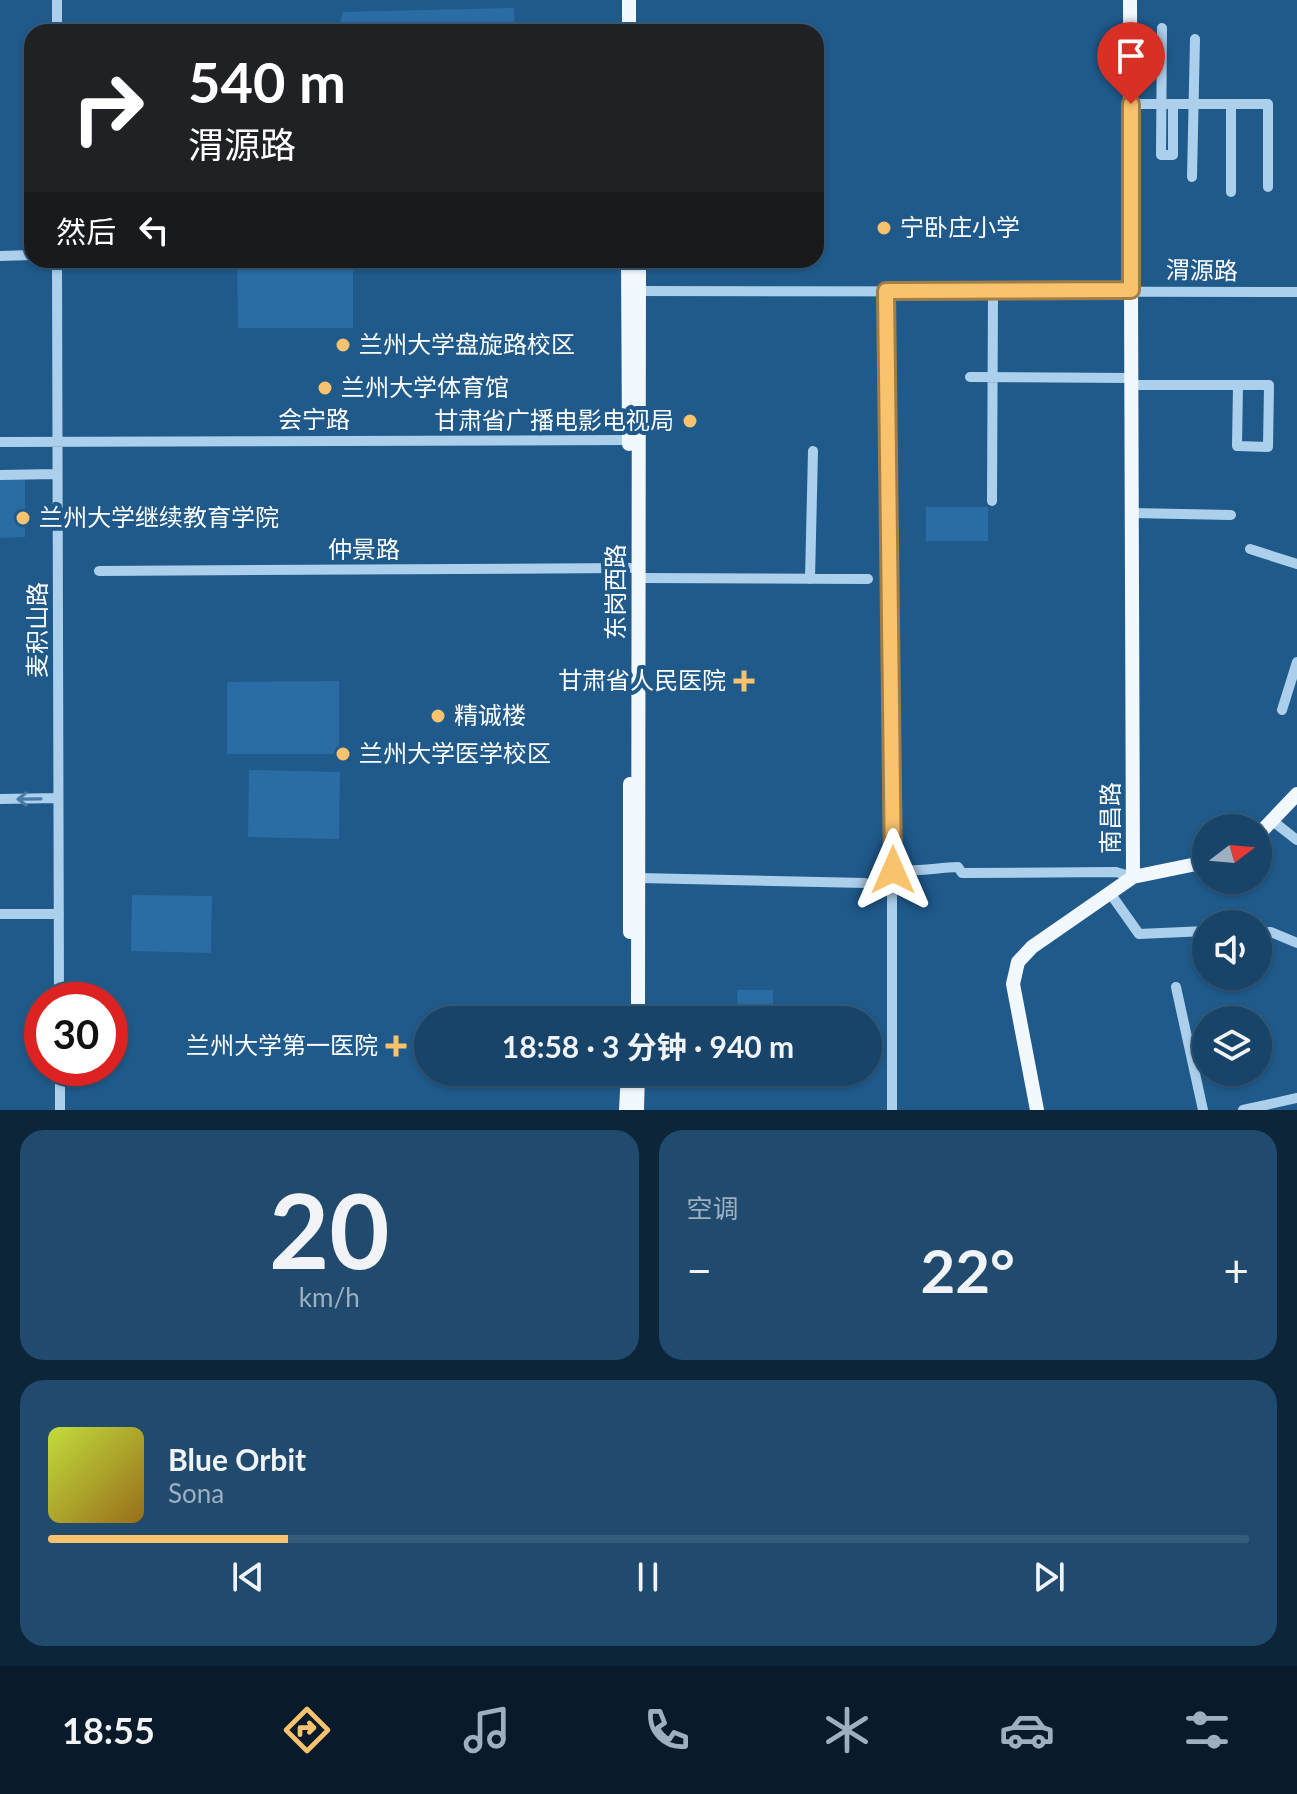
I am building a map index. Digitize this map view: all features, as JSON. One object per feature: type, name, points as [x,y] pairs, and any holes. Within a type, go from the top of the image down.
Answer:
[{"type":"main road","points":[[629,0],[629,24]]},
{"type":"main road","points":[[638,0],[638,24]]},
{"type":"main road","name":"南昌路","points":[[1037,1110],[1013,984],[1018,962],[1032,947],[1133,877],[1130,0]]},
{"type":"main road","name":"东岗西路","points":[[629,268],[633,292],[634,573],[629,1006]]},
{"type":"main road","name":"东岗西路","points":[[638,268],[633,292],[628,440],[640,878],[638,1006]]},
{"type":"main road","points":[[1274,822],[1297,794]]},
{"type":"main road","points":[[1133,877],[1192,865]]},
{"type":"main road","points":[[626,1110],[627,1086]]},
{"type":"main road","points":[[637,1110],[638,1086]]},
{"type":"street","points":[[57,0],[57,24]]},
{"type":"street","points":[[1162,28],[1167,104]]},
{"type":"street","points":[[1192,177],[1195,39]]},
{"type":"street","points":[[1131,104],[1268,104],[1268,187]]},
{"type":"street","points":[[1231,104],[1231,192]]},
{"type":"street","points":[[0,256],[24,255]]},
{"type":"street","name":"麦积山路","points":[[57,268],[59,982]]},
{"type":"street","points":[[886,291],[893,870],[892,1110]]},
{"type":"street","points":[[992,501],[993,291]]},
{"type":"street","name":"渭源路","points":[[633,292],[1297,292]]},
{"type":"street","points":[[970,377],[1269,385],[1268,447],[1237,446],[1238,385]]},
{"type":"street","name":"会宁路","points":[[0,442],[628,440]]},
{"type":"street","points":[[810,579],[813,451]]},
{"type":"street","points":[[0,475],[57,474]]},
{"type":"street","points":[[1132,513],[1231,515]]},
{"type":"street","points":[[1250,549],[1297,564]]},
{"type":"street","name":"仲景路","points":[[99,571],[634,573],[868,579]]},
{"type":"street","points":[[1282,710],[1297,662]]},
{"type":"street","points":[[0,799],[58,798]]},
{"type":"street","points":[[1274,822],[1297,840]]},
{"type":"street","points":[[893,870],[925,873],[936,868],[958,867],[962,873],[1116,872],[1133,877]]},
{"type":"street","points":[[640,878],[865,883]]},
{"type":"street","points":[[1110,893],[1139,934],[1192,932]]},
{"type":"street","points":[[0,914],[59,914]]},
{"type":"street","points":[[1272,932],[1297,943]]},
{"type":"street","points":[[1176,987],[1203,1110]]},
{"type":"street","points":[[60,1086],[60,1110]]},
{"type":"street","points":[[1243,1110],[1297,1098]]},
{"type":"shaded area","points":[[514,8],[515,24],[338,24],[343,12]]},
{"type":"shaded area","points":[[237,268],[353,268],[353,328],[238,328]]},
{"type":"shaded area","points":[[0,477],[25,477],[25,537],[0,538]]},
{"type":"shaded area","points":[[926,507],[988,507],[988,541],[926,541]]},
{"type":"shaded area","points":[[339,681],[339,754],[227,754],[227,682]]},
{"type":"shaded area","points":[[249,770],[340,772],[339,839],[248,837]]},
{"type":"shaded area","points":[[132,895],[212,896],[211,953],[131,951]]},
{"type":"shaded area","points":[[737,990],[773,990],[773,1006],[738,1006]]},
{"type":"place","name":"宁卧庄小学","points":[[884,228]]},
{"type":"place","name":"兰州大学盘旋路校区","points":[[343,345]]},
{"type":"place","name":"兰州大学体育馆","points":[[325,388]]},
{"type":"place","name":"甘肃省广播电影电视局","points":[[690,421]]},
{"type":"place","name":"兰州大学继续教育学院","points":[[23,518]]},
{"type":"place","name":"甘肃省人民医院","points":[[744,681]]},
{"type":"place","name":"精诚楼","points":[[438,716]]},
{"type":"place","name":"兰州大学医学校区","points":[[343,754]]},
{"type":"place","name":"兰州大学第一医院","points":[[396,1046]]},
{"type":"route","points":[[893,870],[892,561],[886,291],[1131,290],[1131,104]]}]
